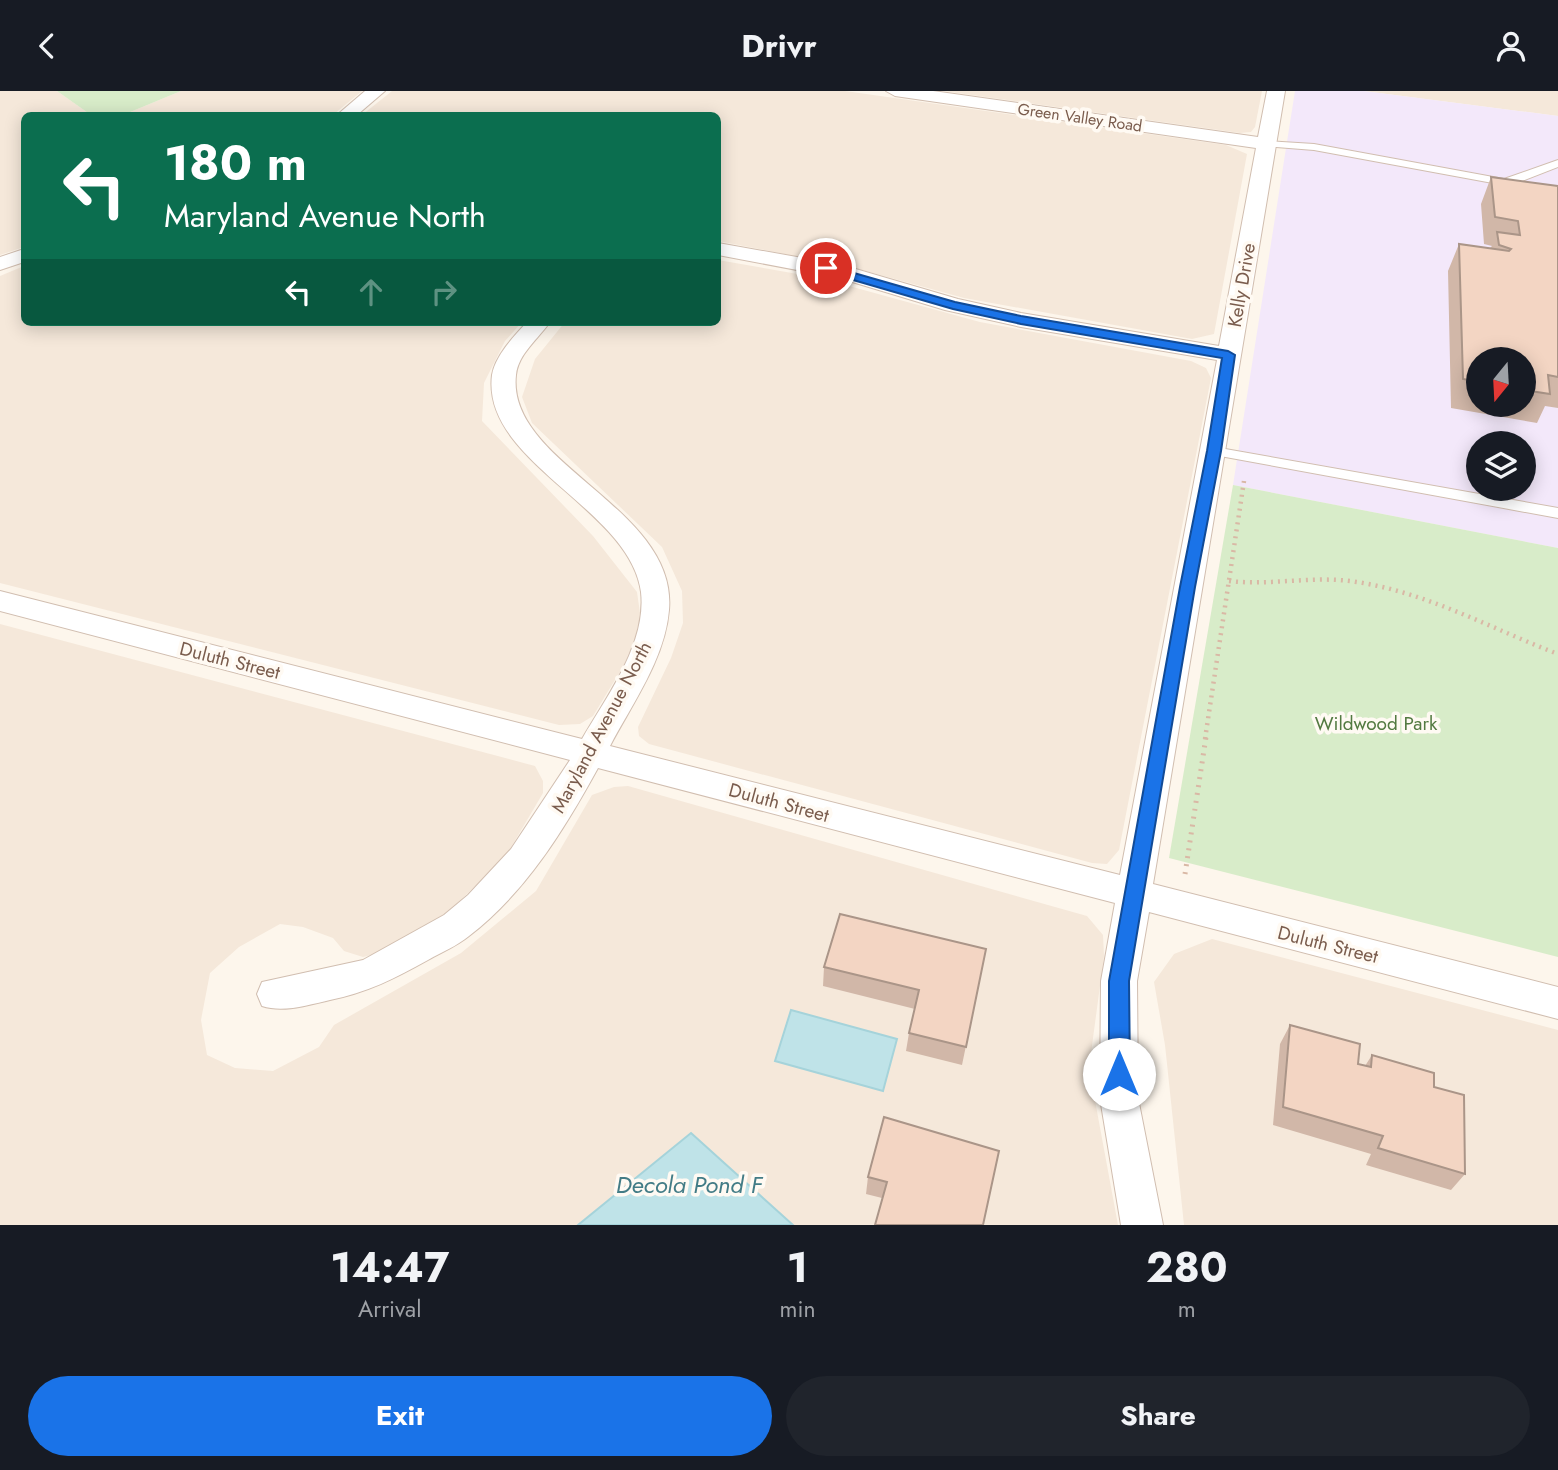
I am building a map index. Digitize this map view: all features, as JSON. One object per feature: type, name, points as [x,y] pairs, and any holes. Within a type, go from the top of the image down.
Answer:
[{"type":"street","points":[[350,112],[376,91]]},
{"type":"street","name":"Green Valley Road","points":[[895,91],[1266,144]]},
{"type":"street","name":"Kelly Drive","points":[[1142,1225],[1119,1098],[1119,981],[1132,894],[1214,451],[1228,355],[1276,91]]},
{"type":"street","points":[[721,250],[842,272],[953,305],[1021,320],[1228,355]]},
{"type":"street","points":[[0,264],[21,256]]},
{"type":"street","name":"Maryland Avenue North","points":[[275,994],[365,976],[456,926],[518,868],[563,801],[642,658],[654,624],[655,590],[645,560],[626,535],[522,433],[507,413],[501,390],[504,372],[516,350],[536,326]]},
{"type":"street","name":"Duluth Street","points":[[0,601],[1558,1003]]},
{"type":"lane","points":[[1266,144],[1314,147],[1527,186]]},
{"type":"lane","points":[[1506,183],[1558,163]]},
{"type":"lane","points":[[1214,451],[1558,513]]},
{"type":"path","points":[[1180,906],[1247,456]]},
{"type":"path","points":[[1228,581],[1249,585],[1329,579],[1389,588],[1416,595],[1558,654]]},
{"type":"shaded area","points":[[0,91],[57,91],[87,112],[21,112],[21,248],[0,255]]},
{"type":"shaded area","points":[[181,91],[362,91],[337,112],[130,112]]},
{"type":"shaded area","points":[[392,91],[845,91],[1226,145],[1247,154],[1214,334],[1192,339],[964,298],[851,267],[721,242],[721,112],[366,112]]},
{"type":"shaded area","points":[[943,91],[1262,91],[1255,127],[1251,132],[1240,133]]},
{"type":"shaded area","points":[[1295,91],[1364,91],[1558,116],[1558,548],[1233,485]]},
{"type":"shaded area","points":[[1364,91],[1558,91],[1558,116]]},
{"type":"shaded area","points":[[721,261],[820,278],[980,322],[1191,361],[1206,368],[1211,378],[1119,850],[1107,864],[1092,863],[649,744],[639,736],[638,727],[671,658],[683,623],[682,591],[662,547],[532,423],[522,397],[535,359],[562,326],[721,326]]},
{"type":"shaded area","points":[[21,267],[21,326],[518,326],[505,341],[484,383],[482,421],[593,536],[637,592],[643,634],[593,716],[580,724],[559,725],[0,583],[0,276]]},
{"type":"shaded area","points":[[0,624],[535,766],[543,781],[543,793],[506,856],[440,920],[396,949],[363,957],[344,951],[333,938],[303,927],[280,924],[239,947],[210,973],[201,1020],[207,1055],[235,1068],[273,1071],[319,1047],[334,1025],[461,953],[536,891],[592,795],[614,787],[628,786],[1087,916],[1103,935],[1104,956],[1089,1068],[1118,1225],[0,1225]]},
{"type":"shaded area","points":[[1212,939],[1558,1030],[1558,1225],[1184,1225],[1165,1045],[1154,982],[1174,954]]},
{"type":"green space","points":[[57,91],[181,91],[130,112],[87,112]]},
{"type":"green space","name":"Wildwood Park","points":[[1233,485],[1558,548],[1558,957],[1169,858]]},
{"type":"water","points":[[791,1010],[897,1039],[883,1091],[775,1061]]},
{"type":"water","name":"Decola Pond F","points":[[691,1133],[793,1225],[578,1225]]},
{"type":"building","points":[[1491,177],[1558,186],[1558,377],[1548,375],[1550,394],[1536,392],[1536,347],[1466,347],[1466,380],[1463,379],[1459,244],[1509,251],[1511,249],[1499,245],[1497,232],[1520,235],[1518,221],[1495,217]]},
{"type":"building","points":[[840,914],[986,949],[966,1047],[909,1033],[919,990],[824,967]]},
{"type":"building","points":[[1290,1025],[1360,1044],[1358,1064],[1371,1067],[1372,1055],[1434,1073],[1434,1087],[1464,1095],[1465,1174],[1378,1148],[1383,1136],[1283,1107]]},
{"type":"building","points":[[884,1117],[999,1151],[983,1225],[875,1225],[887,1182],[868,1177]]},
{"type":"route","points":[[826,268],[953,305],[1021,320],[1228,355],[1214,451],[1132,894],[1119,981],[1119,1074]]}]
